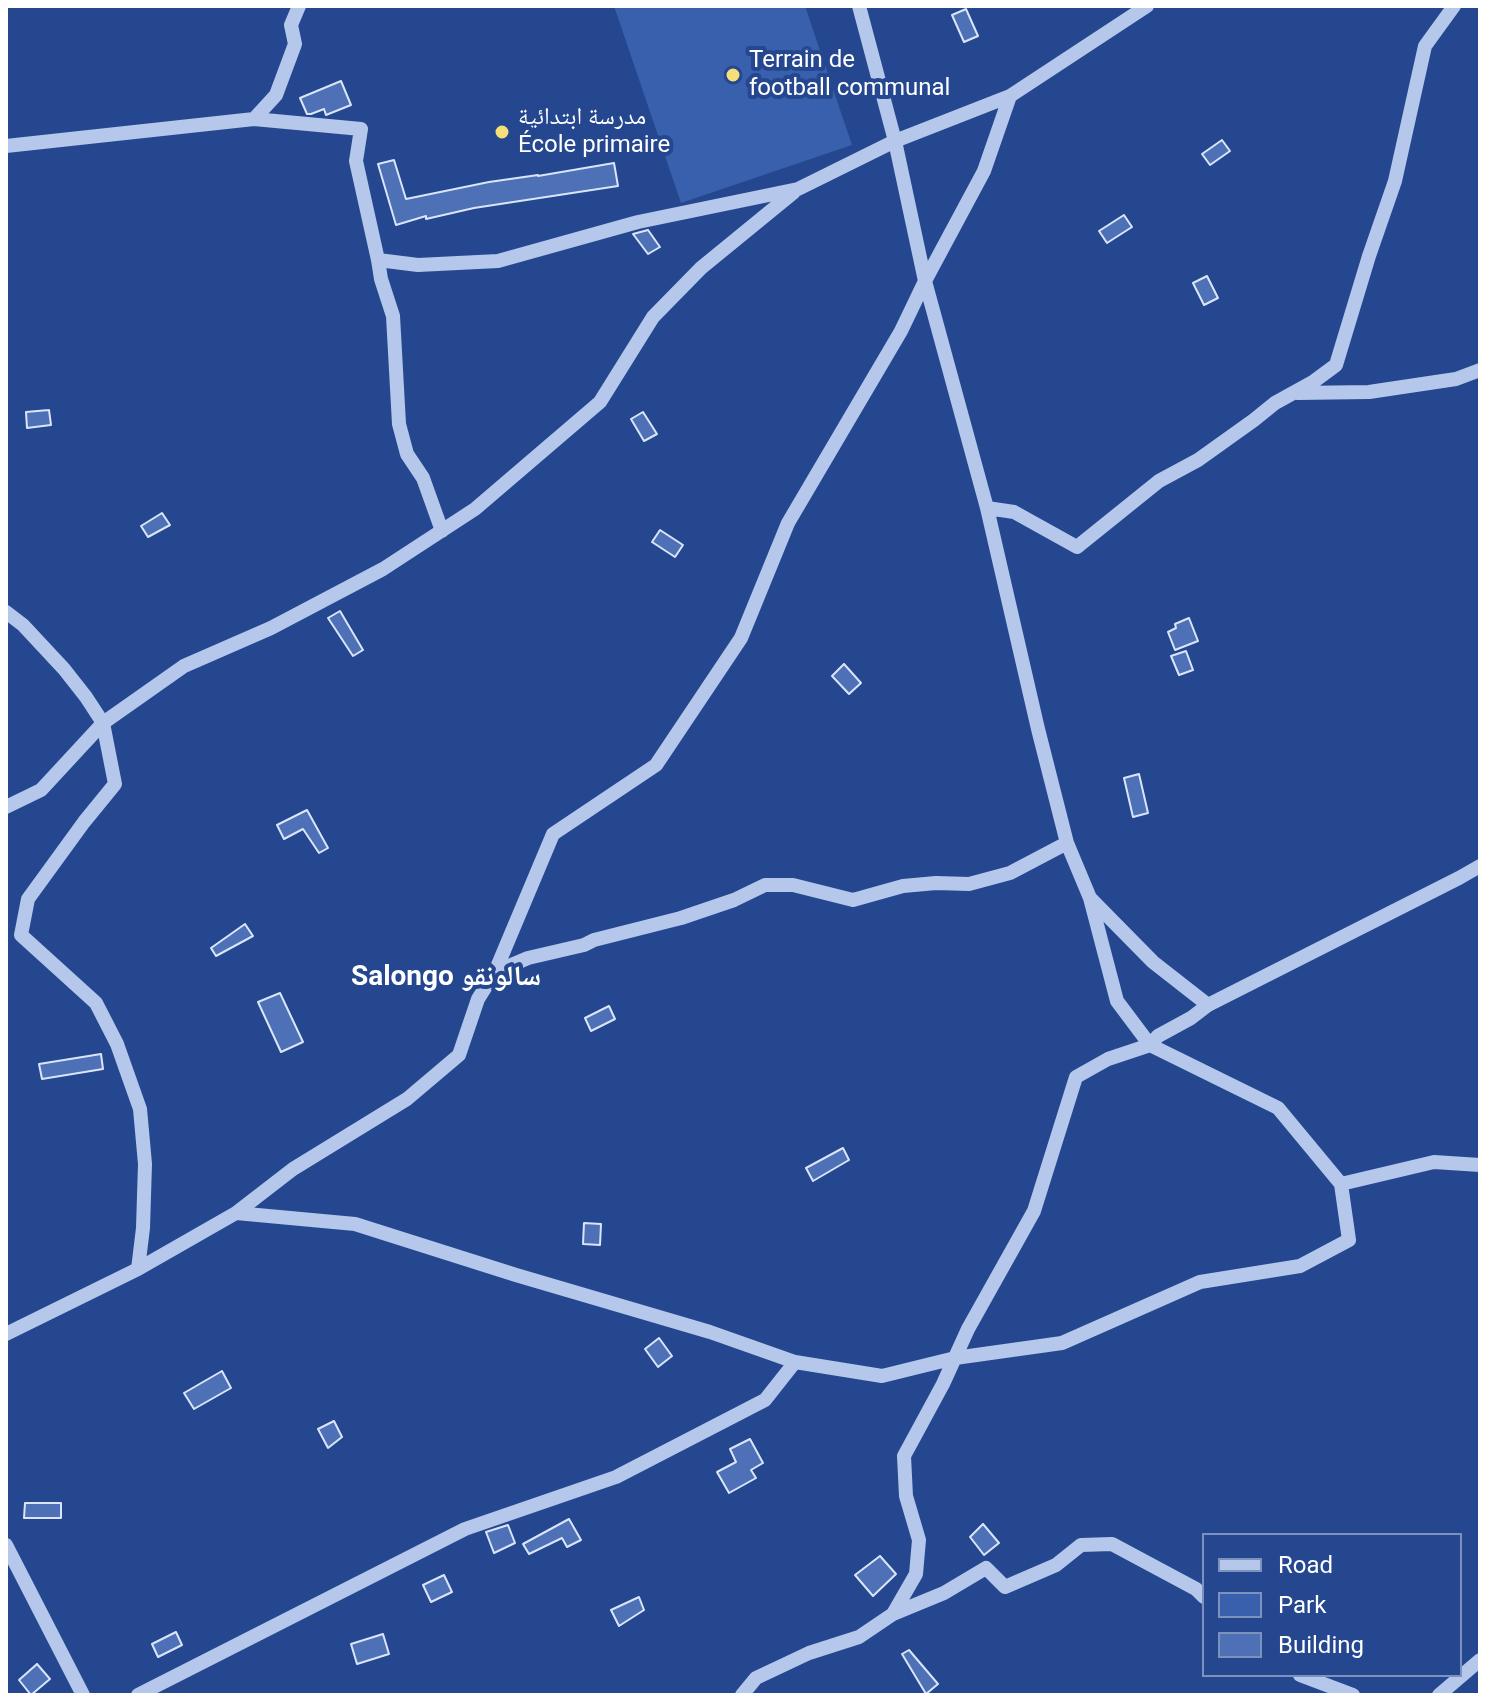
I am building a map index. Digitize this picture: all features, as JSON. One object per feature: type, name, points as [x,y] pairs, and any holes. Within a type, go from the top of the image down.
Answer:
[{"type":"street","points":[[254,119],[276,95],[295,44],[291,25],[299,6]]},
{"type":"street","points":[[236,1213],[355,1224],[710,1332],[795,1362],[882,1376],[955,1358],[1062,1343],[1200,1282],[1300,1266],[1349,1240],[1341,1184],[1278,1108],[1150,1045],[1117,1001],[1090,898],[1067,843],[987,508],[925,281],[895,141],[859,6]]},
{"type":"street","points":[[6,807],[41,790],[103,723],[184,666],[271,628],[383,569],[475,509],[600,402],[653,317],[701,268],[798,189],[895,141],[1010,96],[1147,6]]},
{"type":"street","points":[[987,508],[1014,512],[1077,547],[1159,481],[1198,460],[1275,403],[1336,365],[1395,181],[1425,46],[1454,6]]},
{"type":"street","points":[[6,1334],[138,1269],[236,1213],[293,1169],[407,1099],[459,1055],[478,999],[495,972],[553,834],[656,765],[741,638],[788,523],[901,331],[984,171],[1010,96]]},
{"type":"street","points":[[6,146],[254,119],[361,129],[356,161],[381,279],[393,316],[399,424],[407,454],[423,478],[442,531]]},
{"type":"street","points":[[378,260],[418,265],[498,261],[638,222],[798,189]]},
{"type":"street","points":[[1292,393],[1369,392],[1456,379],[1480,370]]},
{"type":"street","points":[[6,612],[23,625],[64,669],[103,723],[115,784],[28,899],[21,935],[96,1003],[117,1044],[140,1109],[145,1164],[138,1269]]},
{"type":"street","points":[[495,972],[528,958],[681,918],[734,900],[765,885],[793,885],[853,900],[903,886],[969,884],[1010,873],[1067,843]]},
{"type":"street","points":[[893,1614],[916,1574],[919,1540],[906,1496],[904,1456],[936,1398],[968,1329],[1034,1211],[1076,1077],[1108,1059],[1150,1045],[1158,1036],[1208,1005],[1480,866]]},
{"type":"street","points":[[1090,898],[1153,962],[1208,1005]]},
{"type":"street","points":[[1341,1184],[1434,1162],[1480,1165]]},
{"type":"street","points":[[138,1695],[465,1529],[616,1477],[765,1400],[795,1362]]},
{"type":"street","points":[[742,1695],[756,1678],[809,1653],[859,1637],[893,1614],[944,1593],[986,1568],[1005,1587],[1056,1565],[1081,1545],[1112,1544],[1202,1595]]},
{"type":"street","points":[[6,1545],[83,1695]]},
{"type":"street","points":[[1462,1675],[1480,1660]]},
{"type":"street","points":[[1305,1677],[1353,1695]]},
{"type":"street","points":[[1439,1695],[1460,1677]]},
{"type":"green space","name":"Terrain de football communal","points":[[614,6],[805,6],[852,145],[681,203]]},
{"type":"building","points":[[966,9],[978,36],[964,42],[952,15]]},
{"type":"building","points":[[341,81],[351,105],[326,115],[324,109],[307,114],[300,98]]},
{"type":"building","points":[[1222,140],[1230,151],[1210,165],[1202,154]]},
{"type":"building","points":[[394,160],[406,199],[489,182],[614,163],[618,186],[474,208],[426,219],[426,216],[396,225],[378,164]]},
{"type":"building","points":[[1124,215],[1132,227],[1107,243],[1099,231]]},
{"type":"building","points":[[648,230],[660,247],[648,254],[633,234]]},
{"type":"building","points":[[1207,276],[1218,298],[1204,305],[1193,283]]},
{"type":"building","points":[[49,410],[51,425],[27,428],[26,412]]},
{"type":"building","points":[[643,412],[657,434],[644,441],[631,419]]},
{"type":"building","points":[[162,513],[170,525],[148,537],[141,526]]},
{"type":"building","points":[[660,530],[683,545],[675,557],[652,542]]},
{"type":"building","points":[[340,611],[363,650],[353,656],[328,618]]},
{"type":"building","points":[[1189,618],[1198,641],[1175,650],[1168,632],[1176,628],[1175,624]]},
{"type":"building","points":[[1186,651],[1193,670],[1179,675],[1171,656]]},
{"type":"building","points":[[844,664],[861,683],[849,694],[832,676]]},
{"type":"building","points":[[1139,774],[1148,813],[1133,817],[1124,778]]},
{"type":"building","points":[[307,810],[328,848],[319,853],[303,829],[284,839],[277,825]]},
{"type":"building","points":[[245,924],[253,936],[216,956],[211,948]]},
{"type":"building","points":[[280,993],[303,1042],[281,1052],[258,1002]]},
{"type":"building","points":[[609,1006],[615,1019],[591,1031],[585,1018]]},
{"type":"building","points":[[101,1054],[103,1069],[42,1079],[39,1064]]},
{"type":"building","points":[[843,1148],[849,1160],[813,1181],[806,1168]]},
{"type":"building","points":[[584,1223],[601,1224],[600,1245],[583,1244]]},
{"type":"building","points":[[659,1338],[672,1356],[658,1367],[645,1349]]},
{"type":"building","points":[[222,1371],[231,1388],[194,1409],[184,1393]]},
{"type":"building","points":[[334,1421],[342,1437],[328,1448],[318,1429]]},
{"type":"building","points":[[750,1439],[763,1463],[751,1470],[756,1478],[729,1493],[717,1472],[736,1462],[730,1449]]},
{"type":"building","points":[[25,1503],[61,1503],[61,1518],[24,1518]]},
{"type":"building","points":[[569,1519],[581,1540],[567,1547],[562,1538],[529,1554],[523,1544]]},
{"type":"building","points":[[983,1524],[999,1543],[984,1555],[970,1537]]},
{"type":"building","points":[[508,1525],[515,1543],[494,1553],[486,1532]]},
{"type":"building","points":[[880,1556],[896,1574],[873,1596],[855,1575]]},
{"type":"building","points":[[444,1575],[452,1592],[431,1602],[423,1585]]},
{"type":"building","points":[[639,1597],[644,1610],[619,1626],[611,1610]]},
{"type":"building","points":[[176,1632],[182,1645],[158,1657],[152,1644]]},
{"type":"building","points":[[383,1634],[389,1654],[357,1664],[351,1644]]},
{"type":"building","points":[[909,1650],[938,1684],[926,1694],[902,1654]]},
{"type":"building","points":[[37,1664],[50,1679],[31,1695],[19,1680]]},
{"type":"place","name":"Terrain de football communal","points":[[733,75]]},
{"type":"place","name":"مدرسة ابتدائية École primaire","points":[[502,132]]},
{"type":"district","name":"Salongo سالونقو","points":[[446,978]]}]
